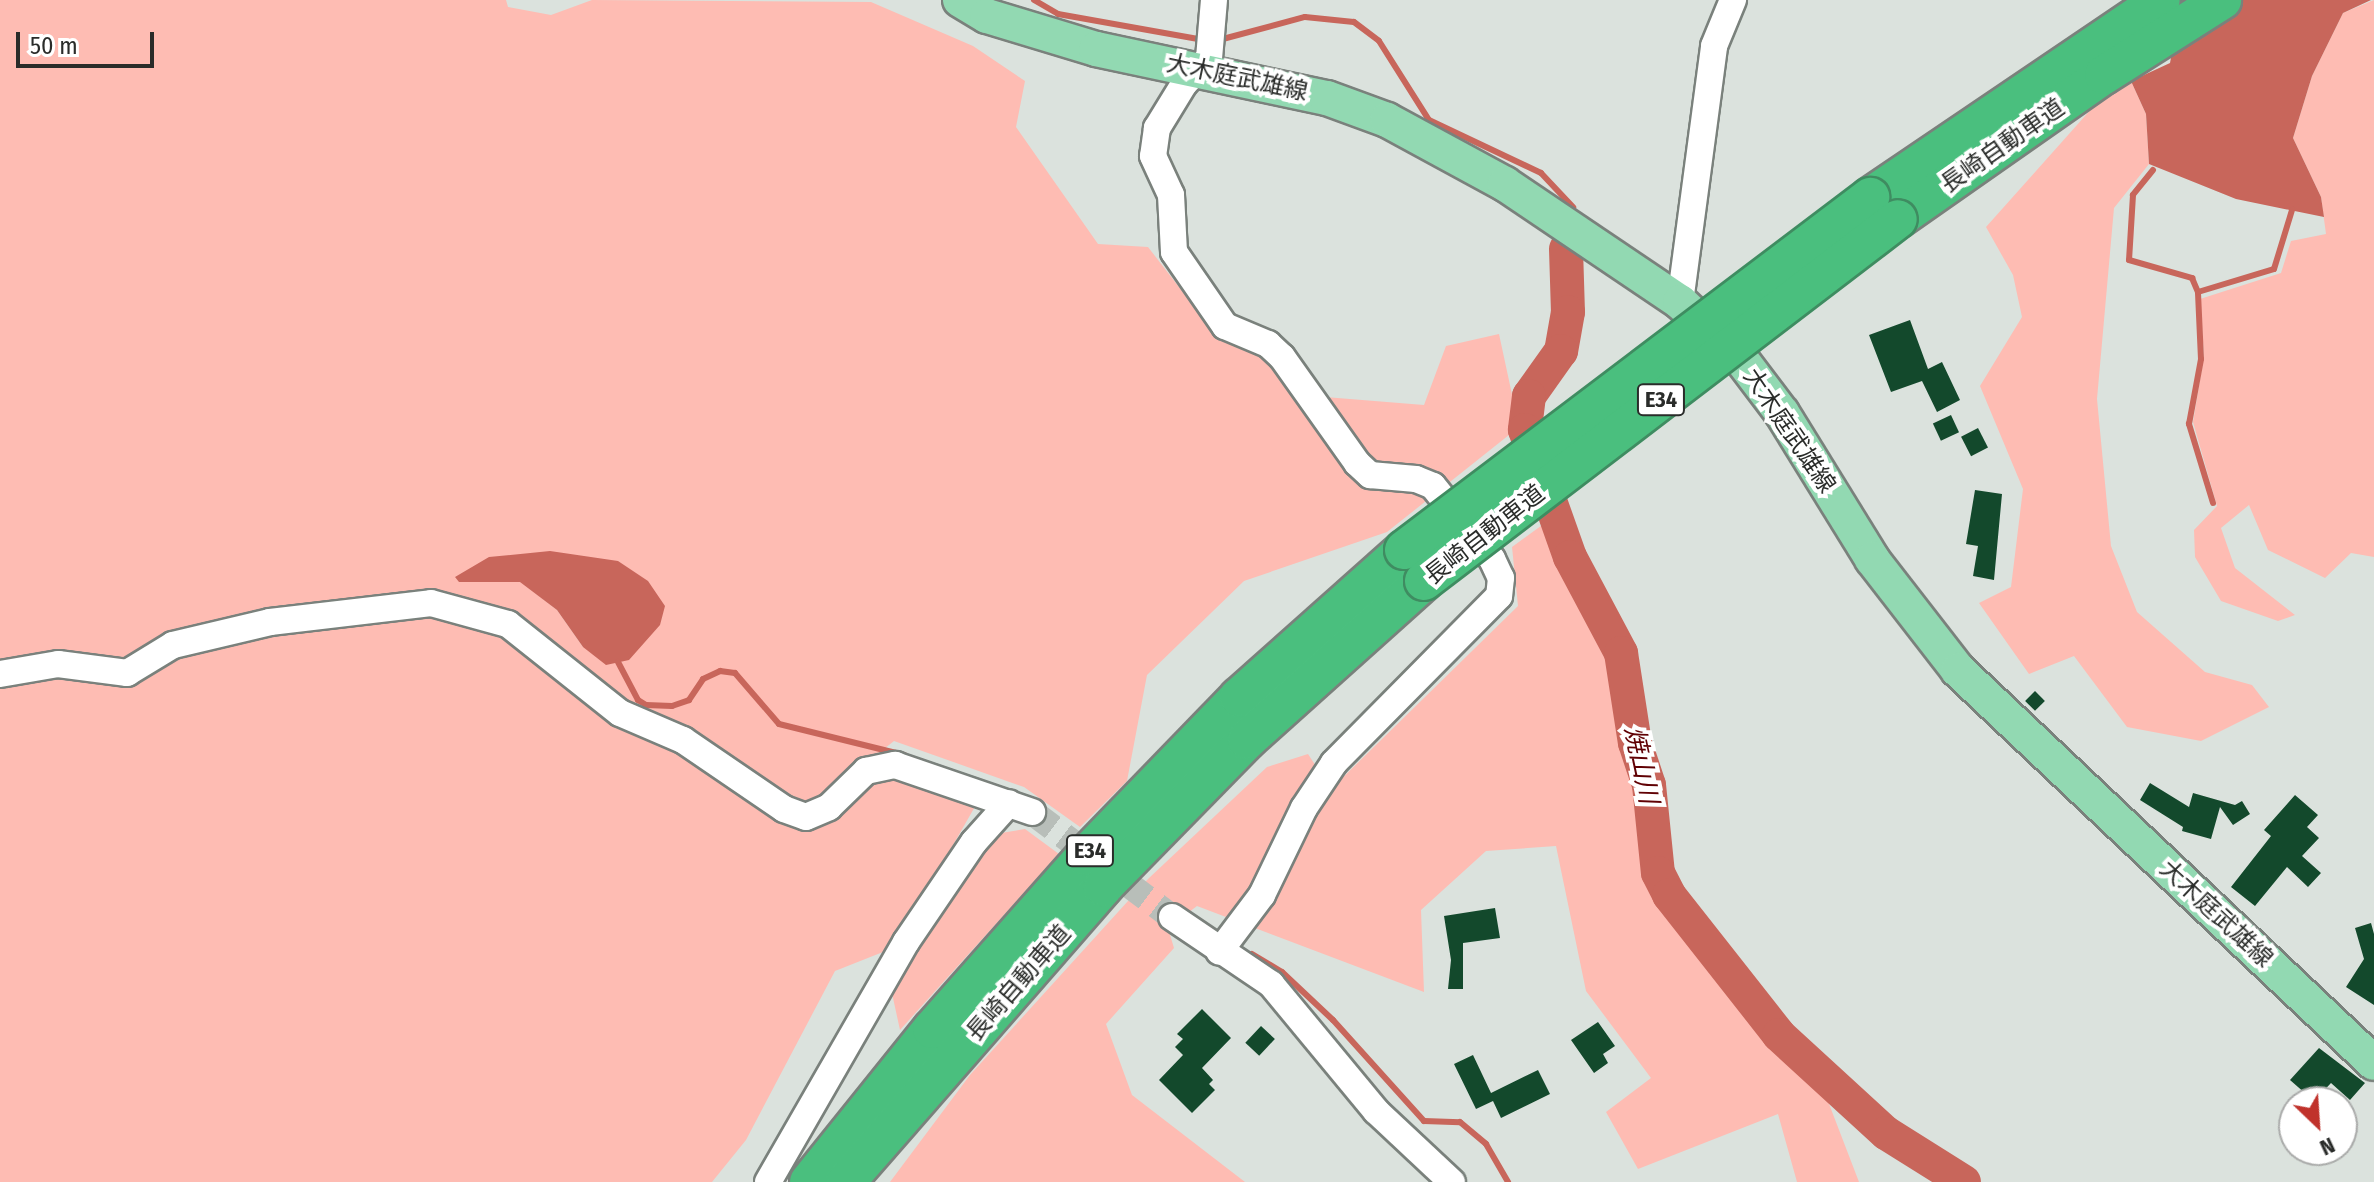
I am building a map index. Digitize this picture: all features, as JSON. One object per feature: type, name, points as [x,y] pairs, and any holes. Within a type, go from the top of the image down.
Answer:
[{"type":"highway","name":"長崎自動車道","points":[[846,1182],[1103,887],[1247,740],[1424,581],[1884,208],[2108,33],[2161,0]]},
{"type":"highway","name":"長崎自動車道","points":[[809,1182],[932,1029],[1085,856],[1239,697],[1404,550],[1884,208],[2222,0]]},
{"type":"main road","name":"大木庭武雄線","points":[[960,0],[987,16],[1039,33],[1207,49],[1430,140],[1680,302],[1741,359],[1782,413],[1889,585],[1958,670],[2374,1063]]},
{"type":"street","points":[[1214,0],[1207,49],[1157,128],[1153,156],[1171,195],[1174,252],[1225,326],[1268,344],[1282,357],[1357,463],[1370,475],[1433,486],[1492,559],[1501,578],[1499,596],[1334,763],[1304,808],[1262,895],[1219,952]]},
{"type":"street","points":[[1680,302],[1714,46],[1733,0]]},
{"type":"street","points":[[0,674],[58,664],[127,673],[173,645],[270,622],[431,603],[508,624],[620,713],[683,740],[784,809],[806,817],[829,807],[866,771],[895,765],[1020,807],[974,842],[906,942],[768,1182]]},
{"type":"street","points":[[1172,917],[1219,952],[1271,984],[1376,1111],[1452,1182]]},
{"type":"shaded area","points":[[0,0],[506,0],[508,7],[551,15],[592,0],[871,2],[973,46],[1025,81],[1016,127],[1098,244],[1148,247],[1210,327],[1325,397],[1424,405],[1446,346],[1499,334],[1519,427],[1387,532],[1244,581],[1147,675],[1127,781],[1080,827],[1024,787],[894,741],[831,791],[895,772],[981,796],[924,896],[995,834],[1025,829],[1059,854],[900,1030],[883,952],[835,971],[746,1140],[712,1182],[0,1182]],"holes":[[[456,577],[648,581],[583,647],[557,610],[520,581],[460,582]]]},
{"type":"shaded area","points":[[2182,0],[2371,0],[2343,13],[2312,76],[2293,138],[2321,197],[2324,217],[2236,199],[2149,164],[2146,114],[2131,81],[2170,63]]},
{"type":"shaded area","points":[[2374,0],[2374,557],[2351,553],[2325,578],[2268,550],[2249,505],[2221,528],[2235,568],[2295,615],[2278,621],[2221,601],[2195,557],[2194,530],[2217,506],[2193,422],[2204,356],[2200,299],[2281,273],[2291,241],[2326,234],[2321,197],[2293,138],[2312,76],[2343,13]]},
{"type":"shaded area","points":[[2131,81],[2146,114],[2149,164],[2114,208],[2097,399],[2111,546],[2137,612],[2205,672],[2252,685],[2269,707],[2201,741],[2127,727],[2074,656],[2029,674],[1979,603],[2011,587],[2023,489],[1980,386],[2022,317],[2013,275],[1986,227],[2093,107]]},
{"type":"shaded area","points":[[1545,523],[1604,630],[1650,879],[1767,1041],[1826,1096],[1859,1182],[1797,1182],[1778,1114],[1638,1169],[1606,1112],[1651,1078],[1586,991],[1556,846],[1486,851],[1421,910],[1424,992],[1197,906],[1168,928],[1174,948],[1106,1024],[1132,1095],[1245,1182],[890,1182],[970,1075],[1148,879],[1267,767],[1308,754],[1331,789],[1518,606],[1512,547]]},
{"type":"shaded area","points":[[550,551],[618,561],[648,581],[665,606],[660,625],[629,660],[606,665],[583,647],[557,610],[520,582],[459,582],[455,577],[489,557]]},
{"type":"building","points":[[1910,320],[1928,369],[1942,362],[1960,400],[1937,412],[1922,381],[1891,392],[1869,335]]},
{"type":"building","points":[[1951,415],[1959,432],[1941,441],[1933,423]]},
{"type":"building","points":[[1978,428],[1988,448],[1971,456],[1961,437]]},
{"type":"building","points":[[1975,490],[2002,494],[1994,580],[1973,576],[1978,546],[1966,544]]},
{"type":"building","points":[[2035,691],[2045,701],[2035,711],[2025,701]]},
{"type":"building","points":[[2150,783],[2189,807],[2193,793],[2235,805],[2242,801],[2250,814],[2233,825],[2220,807],[2211,839],[2182,831],[2183,827],[2140,800]]},
{"type":"building","points":[[2295,795],[2318,815],[2307,827],[2319,838],[2302,856],[2321,873],[2308,887],[2287,867],[2255,906],[2231,887],[2271,836],[2264,830]]},
{"type":"building","points":[[1495,908],[1500,938],[1463,943],[1463,989],[1448,989],[1451,960],[1444,916]]},
{"type":"building","points":[[2371,923],[2374,934],[2374,1005],[2346,987],[2364,959],[2355,928]]},
{"type":"building","points":[[1202,1009],[1231,1038],[1202,1068],[1213,1080],[1209,1084],[1215,1090],[1192,1113],[1159,1080],[1183,1055],[1175,1047],[1183,1039],[1177,1034]]},
{"type":"building","points":[[1598,1022],[1615,1046],[1603,1054],[1608,1063],[1594,1073],[1571,1040]]},
{"type":"building","points":[[1261,1026],[1275,1039],[1259,1056],[1245,1043]]},
{"type":"building","points":[[2319,1048],[2365,1083],[2358,1091],[2358,1086],[2334,1086],[2331,1083],[2328,1086],[2297,1086],[2290,1080]]},
{"type":"building","points":[[1473,1055],[1491,1093],[1538,1070],[1550,1094],[1501,1118],[1493,1101],[1476,1109],[1454,1064]]},
{"type":"waterway","points":[[1034,0],[1058,14],[1204,40]]},
{"type":"waterway","points":[[1219,40],[1305,17],[1354,22],[1379,41],[1429,120],[1541,173],[1573,207]]},
{"type":"waterway","points":[[2153,170],[2133,195],[2129,260],[2192,278],[2198,292]]},
{"type":"waterway","points":[[2213,503],[2189,424],[2201,359],[2198,292],[2274,269],[2292,210]]},
{"type":"waterway","name":"焼山川","points":[[1566,249],[1568,312],[1561,351],[1529,396],[1525,430],[1570,557],[1621,653],[1635,743],[1649,785],[1658,873],[1669,895],[1779,1035],[1886,1133],[1964,1182]]},
{"type":"waterway","points":[[618,662],[638,700],[646,705],[672,706],[689,700],[703,679],[720,671],[735,673],[779,724],[904,755]]},
{"type":"waterway","points":[[1252,954],[1282,972],[1333,1020],[1424,1121],[1460,1122],[1486,1144],[1508,1182]]},
{"type":"tunnel","points":[[1032,812],[1172,917]]}]
